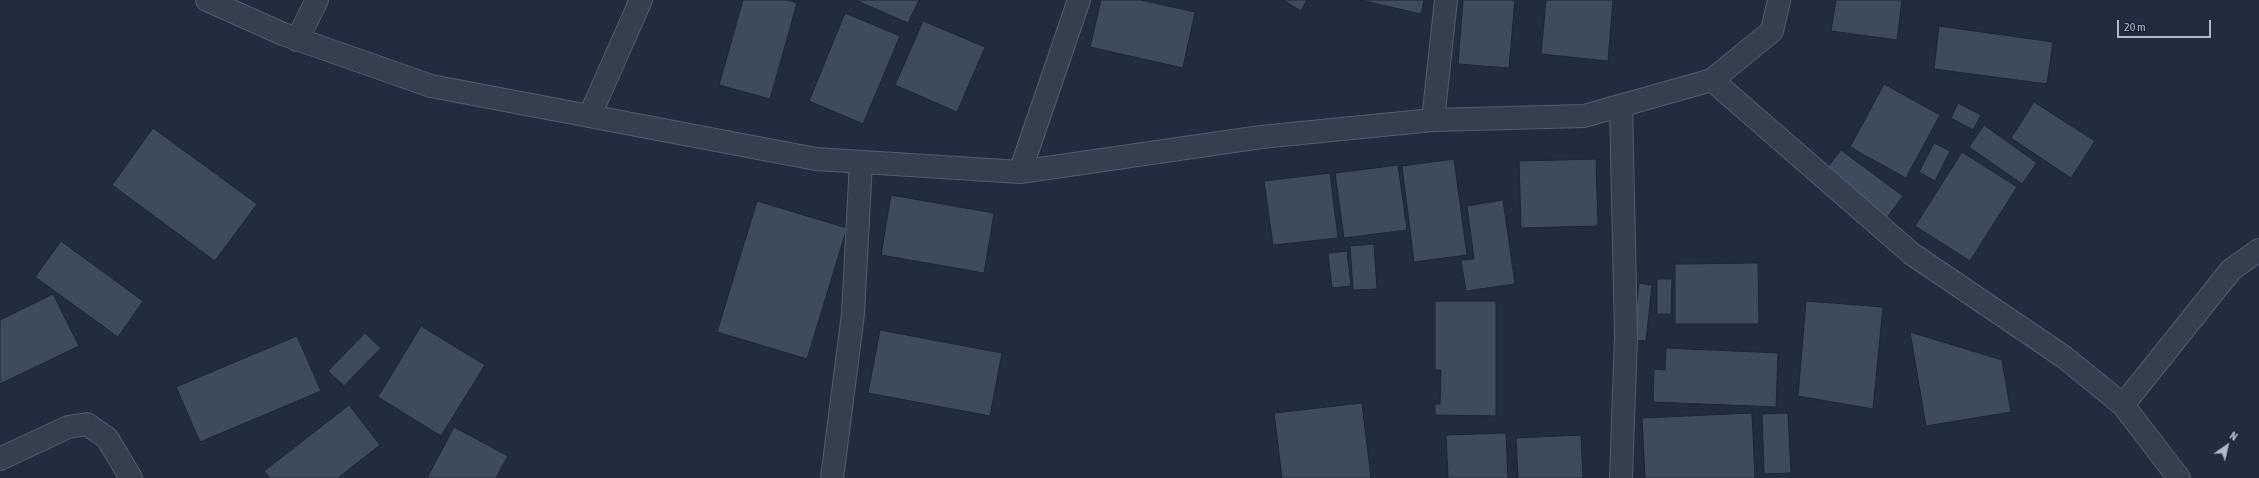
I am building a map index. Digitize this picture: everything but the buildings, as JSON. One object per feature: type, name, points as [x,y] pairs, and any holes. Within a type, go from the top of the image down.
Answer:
[{"type":"street","points":[[207,0],[297,40],[431,86],[816,159],[1020,172],[1261,137],[1433,120],[1584,116],[1712,80],[1772,31],[1779,0]]},
{"type":"street","points":[[297,40],[317,0]]},
{"type":"street","points":[[590,115],[641,0]]},
{"type":"street","points":[[1020,172],[1079,0]]},
{"type":"street","points":[[1433,120],[1446,0]]},
{"type":"street","points":[[1712,80],[1912,254],[2064,357],[2123,405],[2179,478]]},
{"type":"street","points":[[1621,106],[1626,336],[1621,478]]},
{"type":"street","points":[[832,478],[853,314],[861,162]]},
{"type":"street","points":[[2123,405],[2231,270],[2259,250]]},
{"type":"street","points":[[0,459],[68,427],[87,424],[107,438],[131,478]]}]
